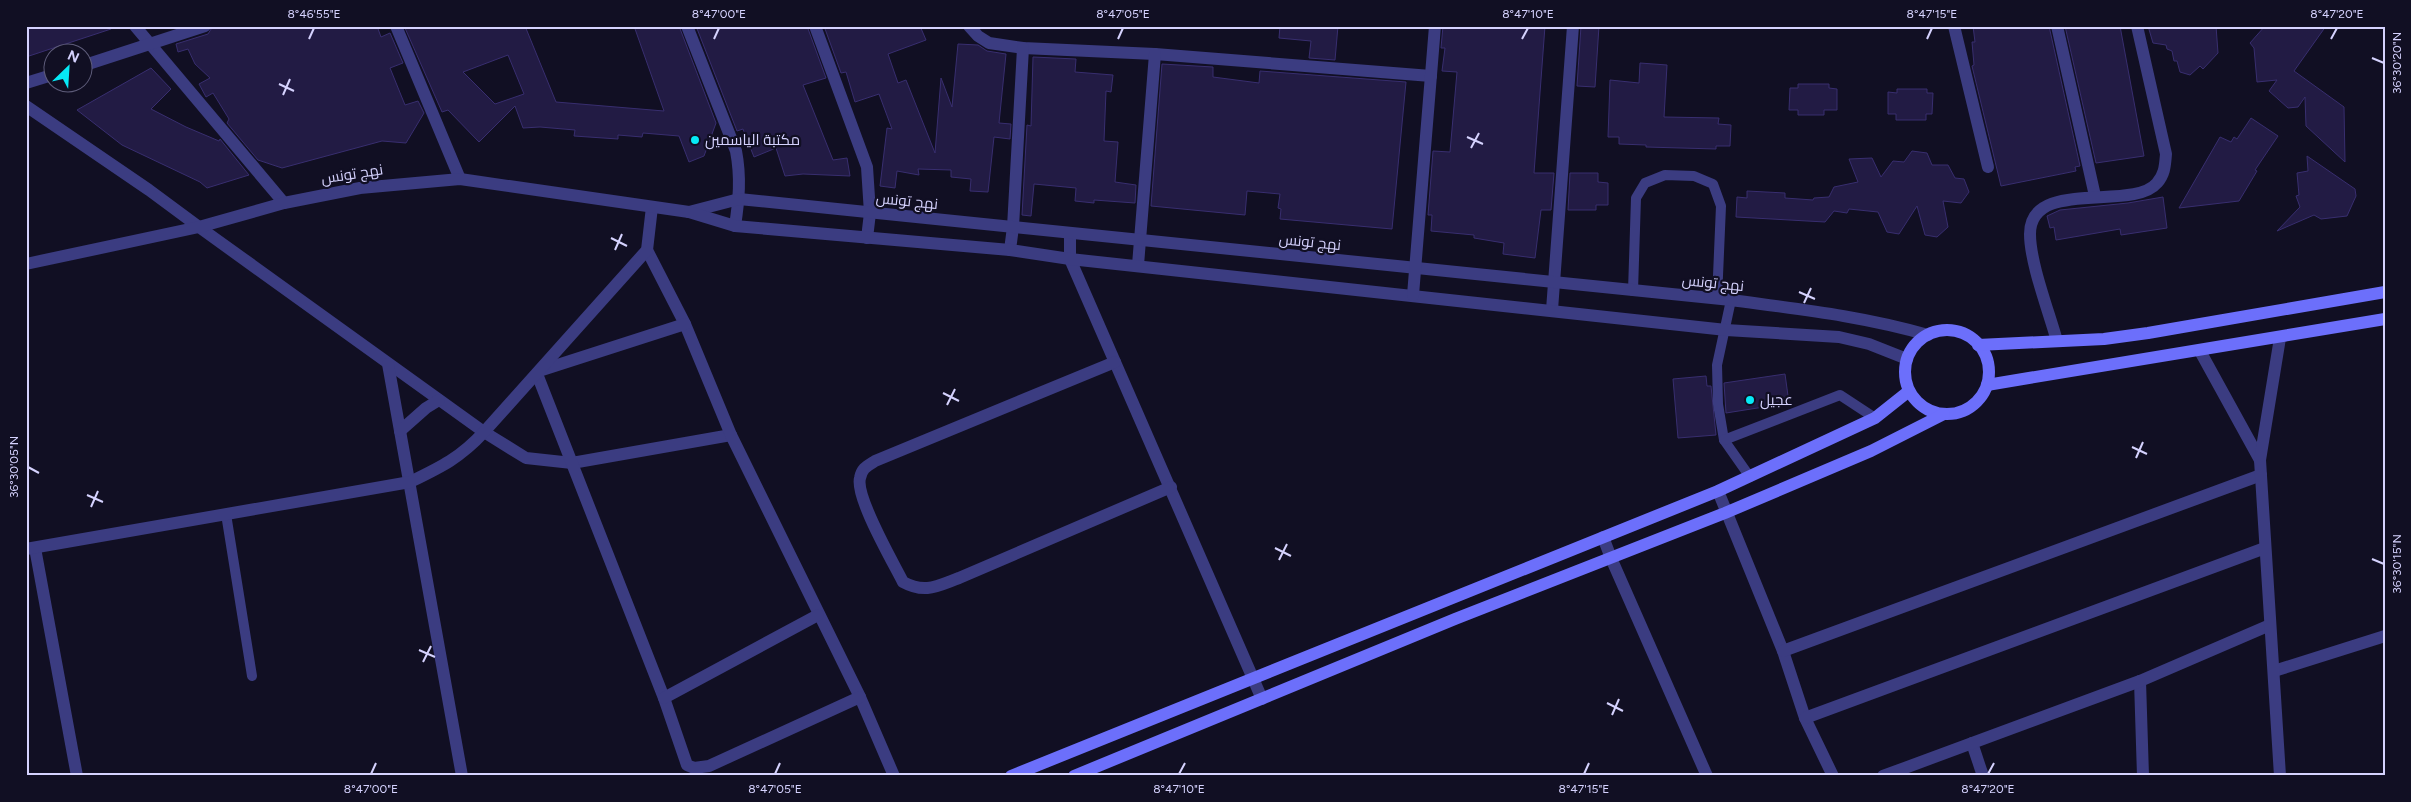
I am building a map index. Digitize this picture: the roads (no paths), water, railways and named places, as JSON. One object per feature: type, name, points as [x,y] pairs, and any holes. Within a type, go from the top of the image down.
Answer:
[{"type":"main road","points":[[1978,345],[2057,341],[2148,333],[2385,292]]},
{"type":"main road","points":[[1987,385],[2280,338],[2385,319]]},
{"type":"main road","points":[[1074,776],[1455,619],[1726,512],[1870,451],[1944,414],[1966,410],[1975,404],[1987,385],[1988,364],[1978,345],[1960,333],[1949,330],[1928,335],[1915,345],[1907,359],[1906,380],[1909,391],[1924,407],[1944,414]]},
{"type":"main road","points":[[1010,776],[1718,491],[1875,418],[1909,391]]},
{"type":"street","points":[[135,26],[284,203]]},
{"type":"street","points":[[92,63],[205,26]]},
{"type":"street","points":[[396,26],[460,179]]},
{"type":"street","points":[[687,26],[736,151],[740,171],[740,199],[736,226]]},
{"type":"street","points":[[815,26],[867,167],[870,213],[867,238]]},
{"type":"street","points":[[969,26],[978,36],[989,43],[1023,48],[1155,54],[1430,76]]},
{"type":"street","points":[[1413,295],[1435,26]]},
{"type":"street","points":[[1552,310],[1573,26]]},
{"type":"street","points":[[1954,26],[1988,167]]},
{"type":"street","points":[[2057,26],[2095,196]]},
{"type":"street","points":[[2057,341],[2032,252],[2030,232],[2038,211],[2047,205],[2095,196],[2140,193],[2156,184],[2164,173],[2166,154],[2137,26]]},
{"type":"street","points":[[1010,250],[1013,228],[1023,48]]},
{"type":"street","points":[[1138,265],[1155,54]]},
{"type":"street","points":[[26,83],[42,78]]},
{"type":"street","points":[[26,106],[149,190],[484,432],[526,458],[572,463],[731,435]]},
{"type":"street","name":"نهج تونس","points":[[26,264],[199,227],[284,203],[360,188],[460,179],[541,189],[689,212],[736,226],[1010,250],[1070,259],[1726,330],[1839,337],[1869,344],[1907,359]]},
{"type":"street","name":"نهج تونس","points":[[689,212],[740,199],[1553,284],[1731,300],[1846,316],[1896,326],[1928,335]]},
{"type":"street","points":[[652,207],[647,250],[685,324],[731,435],[860,697],[894,776]]},
{"type":"street","points":[[1070,233],[1070,259],[1262,699]]},
{"type":"street","points":[[77,776],[30,548],[410,482],[446,464],[466,451],[647,250]]},
{"type":"street","points":[[538,372],[685,324]]},
{"type":"street","points":[[2280,338],[2260,460],[2280,776]]},
{"type":"street","points":[[2200,351],[2260,460]]},
{"type":"street","points":[[1114,362],[875,461],[864,468],[859,479],[860,496],[903,582],[915,589],[930,588],[959,578],[1171,487]]},
{"type":"street","points":[[388,364],[462,776]]},
{"type":"street","points":[[538,372],[664,698],[683,758],[687,765],[694,768],[709,766],[860,697]]},
{"type":"street","points":[[400,431],[426,408],[439,400]]},
{"type":"street","points":[[1783,651],[2261,475]]},
{"type":"street","points":[[1718,491],[1783,651],[1805,718],[1833,776]]},
{"type":"street","points":[[1603,537],[1706,776]]},
{"type":"street","points":[[1805,718],[2266,548]]},
{"type":"street","points":[[664,698],[818,615]]},
{"type":"street","points":[[1883,776],[2140,681],[2270,625]]},
{"type":"street","points":[[2274,671],[2385,636]]},
{"type":"street","points":[[2140,681],[2143,776]]},
{"type":"street","points":[[1972,744],[1983,776]]},
{"type":"lane","points":[[1633,291],[1636,198],[1645,183],[1665,175],[1694,176],[1712,184],[1721,206],[1717,299]]},
{"type":"lane","points":[[1731,300],[1717,365],[1716,383],[1724,440],[1750,477]]},
{"type":"lane","points":[[1724,440],[1840,395],[1875,418]]},
{"type":"lane","points":[[226,514],[252,676]]},
{"type":"place","name":"مكتبة الياسمين","points":[[695,140]]},
{"type":"place","name":"عجيل","points":[[1750,400]]}]
